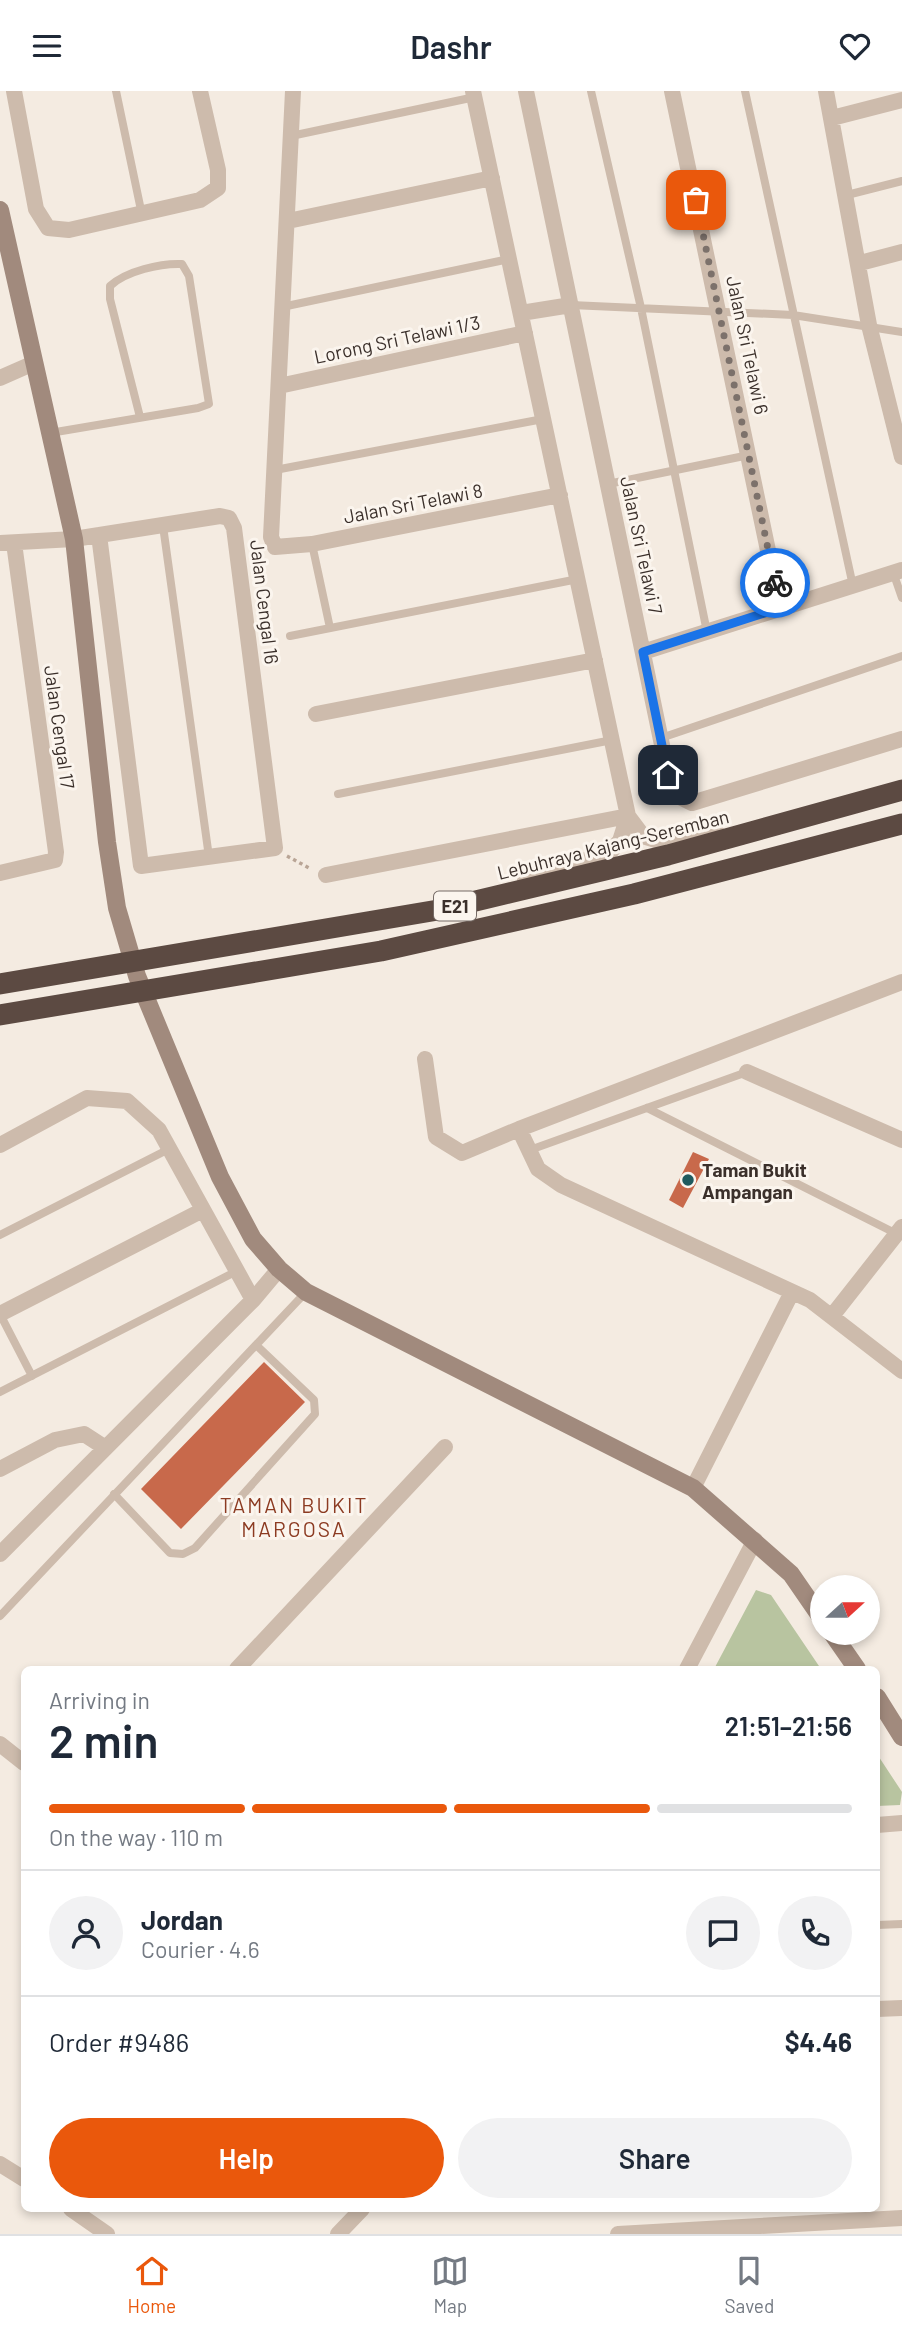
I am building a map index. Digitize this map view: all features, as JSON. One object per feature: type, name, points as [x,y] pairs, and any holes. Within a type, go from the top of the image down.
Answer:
[{"type":"highway","name":"Lebuhraya Kajang-Seremban","points":[[0,984],[438,910],[655,859],[902,790]]},
{"type":"highway","name":"E21","points":[[0,1016],[381,951],[634,894],[902,824]]},
{"type":"street","points":[[14,91],[36,209],[48,228],[69,230],[142,216],[200,200],[218,188],[218,170],[200,91]]},
{"type":"street","points":[[275,470],[293,91]]},
{"type":"street","name":"Jalan Sri Telawi 7","points":[[526,91],[672,793],[692,803],[902,739]]},
{"type":"street","name":"Jalan Sri Telawi 6","points":[[672,91],[780,608]]},
{"type":"street","points":[[827,91],[869,325],[902,457]]},
{"type":"street","points":[[474,94],[628,816],[643,836],[659,841],[779,825]]},
{"type":"street","points":[[832,118],[902,100]]},
{"type":"street","points":[[288,221],[492,178]]},
{"type":"street","points":[[0,210],[75,539],[107,842],[117,908],[138,976],[220,1177],[253,1239],[279,1269],[306,1292],[693,1488],[791,1574],[810,1602]]},
{"type":"street","points":[[860,263],[902,252]]},
{"type":"street","points":[[522,313],[571,305]]},
{"type":"street","name":"Lorong Sri Telawi 1/3","points":[[279,386],[525,333]]},
{"type":"street","points":[[0,378],[34,363]]},
{"type":"street","name":"Jalan Sri Telawi 8","points":[[275,470],[271,537],[275,547],[312,544],[560,495]]},
{"type":"street","name":"Jalan Cengal 16","points":[[7,543],[75,539],[220,516],[229,518],[234,529],[275,848]]},
{"type":"street","points":[[99,535],[141,866],[275,848]]},
{"type":"street","name":"Jalan Cengal 17","points":[[0,873],[48,864],[55,860],[56,852],[7,543]]},
{"type":"street","points":[[643,652],[898,571]]},
{"type":"street","points":[[316,714],[595,660]]},
{"type":"street","points":[[326,875],[628,816]]},
{"type":"street","points":[[438,910],[610,852],[620,841],[628,816]]},
{"type":"street","points":[[425,1059],[436,1137],[462,1153],[902,982]]},
{"type":"street","points":[[747,1072],[902,1140]]},
{"type":"street","points":[[0,1145],[88,1098],[127,1101],[159,1130],[253,1300]]},
{"type":"street","points":[[519,1129],[527,1151],[538,1169],[561,1185],[792,1292],[832,1316],[902,1371]]},
{"type":"street","points":[[0,1314],[203,1210]]},
{"type":"street","points":[[832,1316],[899,1236]]},
{"type":"street","points":[[0,1554],[253,1300],[279,1269]]},
{"type":"street","points":[[693,1488],[792,1292]]},
{"type":"street","points":[[0,1469],[55,1440],[83,1434],[104,1447]]},
{"type":"street","points":[[247,1666],[445,1447]]},
{"type":"street","points":[[689,1666],[755,1540]]},
{"type":"street","points":[[840,1645],[855,1666]]},
{"type":"street","points":[[880,1702],[902,1737]]},
{"type":"street","points":[[0,1744],[21,1761]]},
{"type":"street","points":[[880,1825],[902,1823]]},
{"type":"street","points":[[880,2009],[902,2008]]},
{"type":"street","points":[[0,2164],[21,2177]]},
{"type":"street","points":[[82,2212],[107,2234]]},
{"type":"street","points":[[338,2234],[359,2212]]},
{"type":"street","points":[[618,2234],[902,2218]]},
{"type":"lane","points":[[116,91],[142,216]]},
{"type":"lane","points":[[592,91],[641,309],[706,632]]},
{"type":"lane","points":[[745,91],[853,586]]},
{"type":"lane","points":[[291,136],[474,94]]},
{"type":"lane","points":[[847,195],[902,181]]},
{"type":"lane","points":[[282,307],[509,259]]},
{"type":"lane","points":[[50,432],[140,417],[209,404],[189,276],[182,264],[169,263],[118,279],[110,286],[110,299],[140,417]]},
{"type":"lane","points":[[571,305],[793,314],[902,332]]},
{"type":"lane","points":[[275,470],[543,419]]},
{"type":"lane","points":[[608,484],[749,455]]},
{"type":"lane","points":[[163,526],[209,857]]},
{"type":"lane","points":[[312,544],[330,628]]},
{"type":"lane","points":[[898,571],[902,598]]},
{"type":"lane","points":[[290,635],[578,579]]},
{"type":"lane","points":[[661,738],[902,656]]},
{"type":"lane","points":[[338,794],[612,740]]},
{"type":"lane","points":[[527,1151],[747,1072]]},
{"type":"lane","points":[[647,1108],[899,1236]]},
{"type":"lane","points":[[0,1235],[169,1149]]},
{"type":"lane","points":[[0,1392],[237,1271]]},
{"type":"lane","points":[[0,1616],[306,1292]]},
{"type":"lane","points":[[0,1314],[32,1376]]},
{"type":"lane","points":[[114,1494],[170,1553],[183,1554],[195,1548],[315,1414],[314,1400],[256,1345]]},
{"type":"lane","points":[[880,1925],[902,1924]]},
{"type":"path","points":[[275,848],[299,865],[326,875]]},
{"type":"green space","points":[[756,1590],[771,1595],[819,1666],[716,1666]]},
{"type":"green space","points":[[880,1759],[902,1792],[900,1805],[880,1806]]},
{"type":"building","name":"Taman Bukit Ampangan","points":[[693,1152],[709,1159],[683,1208],[669,1200]]},
{"type":"building","points":[[264,1362],[305,1402],[181,1529],[141,1489]]},
{"type":"way so far","points":[[696,200],[775,583]]},
{"type":"place","name":"Taman Bukit Ampangan","points":[[688,1180]]},
{"type":"district","name":"TAMAN BUKIT MARGOSA","points":[[294,1516]]},
{"type":"route","points":[[668,775],[643,652],[780,608],[775,583]]}]
